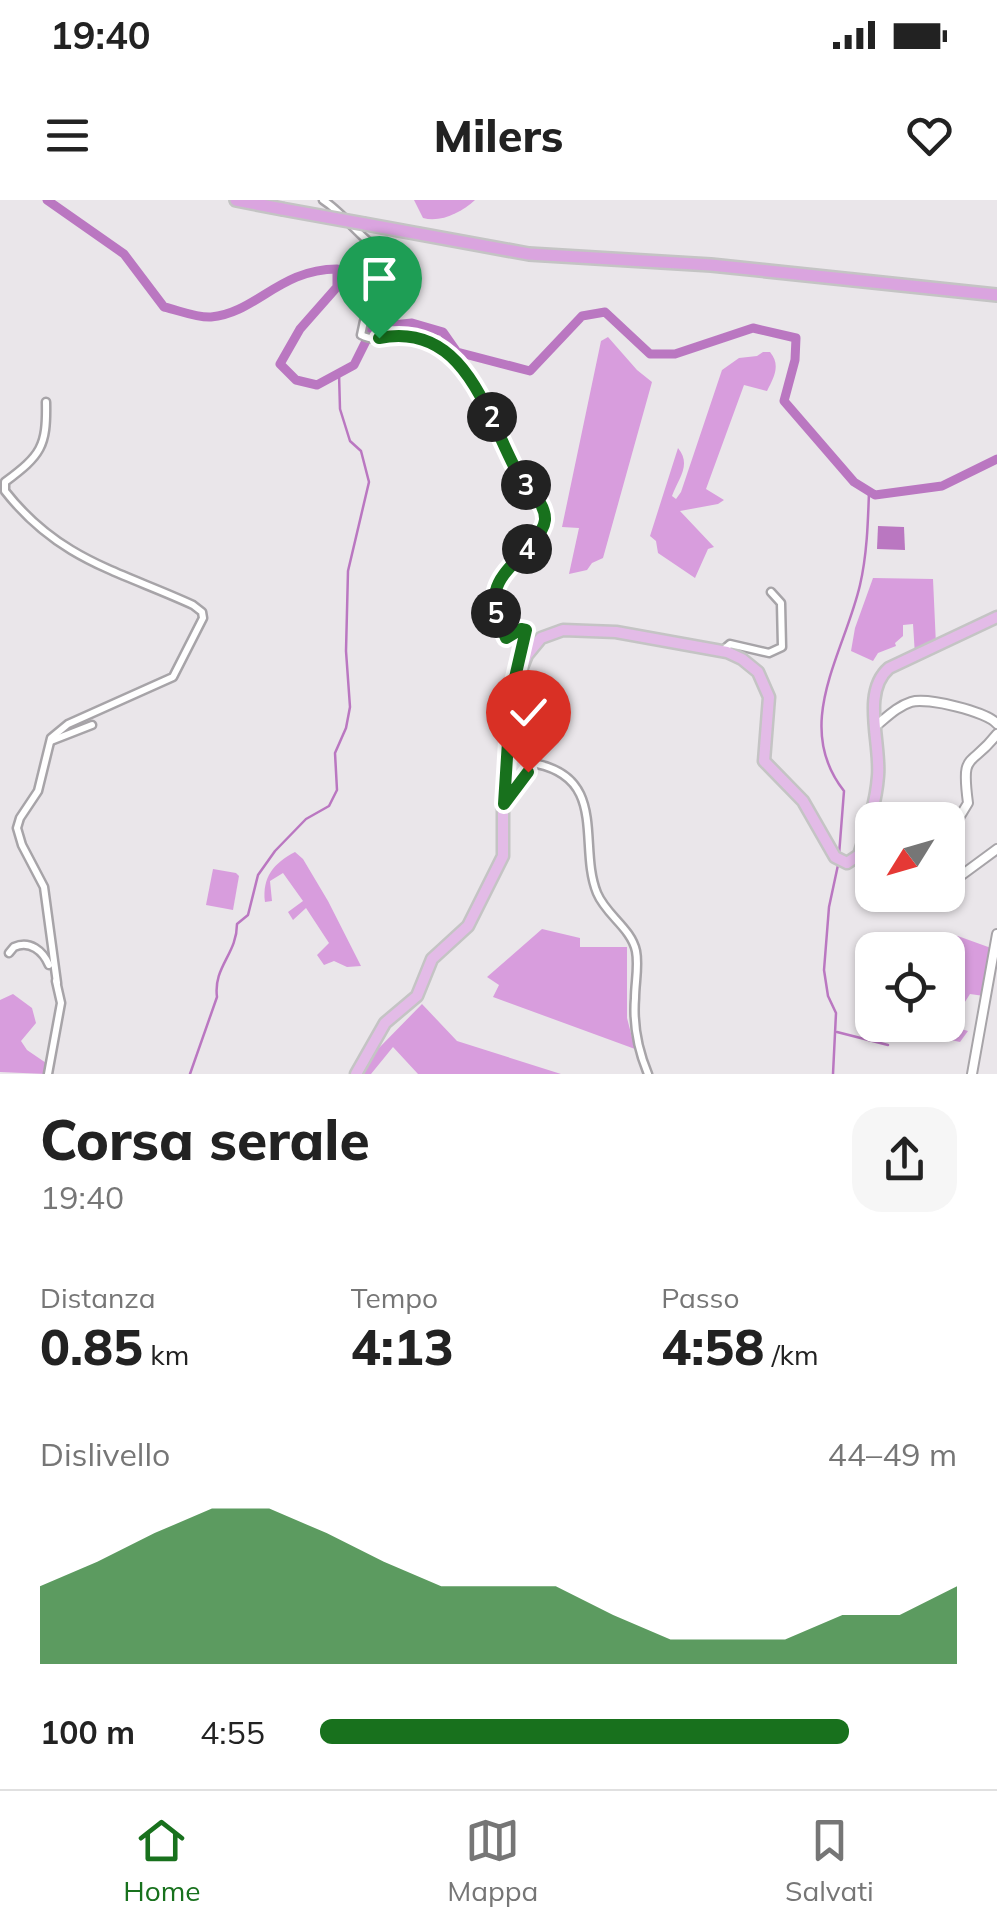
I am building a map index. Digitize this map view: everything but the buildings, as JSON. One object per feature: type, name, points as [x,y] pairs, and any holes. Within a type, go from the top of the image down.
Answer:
[{"type":"highway","points":[[236,200],[529,254],[712,264],[997,294]]},
{"type":"main road","points":[[356,1074],[386,1023],[417,996],[432,959],[468,926],[503,856],[511,695],[532,646],[545,635],[562,630],[630,634],[722,651],[742,659],[758,672],[764,683],[770,716],[764,761],[803,801],[835,857],[852,862],[859,855],[879,774],[876,683],[890,668],[997,618]]},
{"type":"main road","points":[[876,710],[896,709],[920,700],[986,714],[997,724]]},
{"type":"main road","points":[[877,724],[896,709]]},
{"type":"main road","points":[[965,808],[966,764],[997,734]]},
{"type":"main road","points":[[965,872],[997,849]]},
{"type":"main road","points":[[972,1074],[997,934]]},
{"type":"street","points":[[323,200],[383,252],[405,259],[409,266],[386,276],[377,288],[361,336],[372,341],[409,334],[427,341],[460,366],[479,392],[515,468],[545,512],[544,528],[501,578],[494,593],[494,605],[506,638],[526,630],[518,676]]},
{"type":"street","points":[[46,402],[47,430],[42,449],[5,482],[5,491],[16,506],[73,554],[193,605],[203,618],[173,677],[57,731],[50,741],[38,791],[20,818],[17,828],[22,845],[44,886],[61,1002],[48,1074]]},
{"type":"street","points":[[722,651],[730,644],[770,653],[782,646],[781,603],[771,592]]},
{"type":"street","points":[[50,741],[92,725]]},
{"type":"street","points":[[504,804],[537,764],[557,771],[580,792],[587,808],[598,897],[635,946],[635,1025],[648,1074]]},
{"type":"street","points":[[10,953],[14,947],[25,944],[39,950],[46,956],[57,983]]},
{"type":"shaded area","points":[[414,200],[475,200],[451,215],[430,219],[423,218]]},
{"type":"shaded area","points":[[608,337],[652,382],[603,558],[587,570],[569,574],[579,528],[562,527],[601,341]]},
{"type":"shaded area","points":[[770,352],[775,362],[772,381],[767,391],[744,385],[706,489],[724,500],[680,511],[714,547],[708,549],[695,578],[658,553],[656,541],[650,536],[678,448],[684,466],[672,496],[676,499],[681,492],[722,370],[739,358]]},
{"type":"shaded area","points":[[878,526],[904,527],[905,550],[877,549]]},
{"type":"shaded area","points":[[873,578],[933,579],[936,645],[915,655],[913,624],[903,625],[903,636],[896,646],[878,653],[873,661],[851,651]]},
{"type":"shaded area","points":[[295,852],[328,901],[361,966],[347,967],[334,961],[324,965],[317,955],[329,943],[306,908],[293,920],[288,912],[303,901],[283,873],[270,881],[272,901],[265,902],[265,885],[271,872]]},
{"type":"shaded area","points":[[213,869],[239,876],[233,910],[206,905]]},
{"type":"shaded area","points":[[542,929],[580,938],[580,947],[627,947],[627,1018],[635,1049],[493,997],[499,985],[487,977]]},
{"type":"shaded area","points":[[965,939],[991,948],[984,996],[970,994],[965,1002]]},
{"type":"shaded area","points":[[13,994],[32,1008],[36,1023],[21,1041],[49,1065],[46,1074],[0,1072],[0,1000]]},
{"type":"shaded area","points":[[422,1004],[457,1041],[561,1074],[418,1074],[393,1047],[371,1074],[361,1074],[376,1051]]},
{"type":"waterway","points":[[47,200],[124,254],[164,307],[194,315],[227,314],[300,276],[337,269],[337,287],[300,329],[280,364],[296,380],[317,385],[354,365],[373,327],[412,323],[443,332],[457,352],[530,371],[582,316],[605,312],[650,354],[675,354],[753,328],[796,338],[795,360],[784,401],[854,482],[875,495],[942,486],[997,459]]},
{"type":"waterway","points":[[190,1074],[217,997],[218,977],[237,924],[248,915],[258,875],[306,819],[329,806],[337,790],[335,753],[350,707],[346,651],[348,571],[369,482],[361,451],[350,441],[340,409],[339,373]]},
{"type":"waterway","points":[[839,855],[844,791],[829,766],[822,741],[822,715],[826,689],[860,585],[869,492]]},
{"type":"waterway","points":[[833,1074],[836,1013],[828,996],[824,970],[829,907],[838,865]]},
{"type":"waterway","points":[[837,1032],[888,1045]]},
{"type":"route","points":[[379,338],[409,334],[448,354],[460,366],[479,392],[524,484],[545,512],[544,528],[495,585],[494,593],[494,605],[506,638],[526,630],[511,695],[504,804],[528,772]]}]
